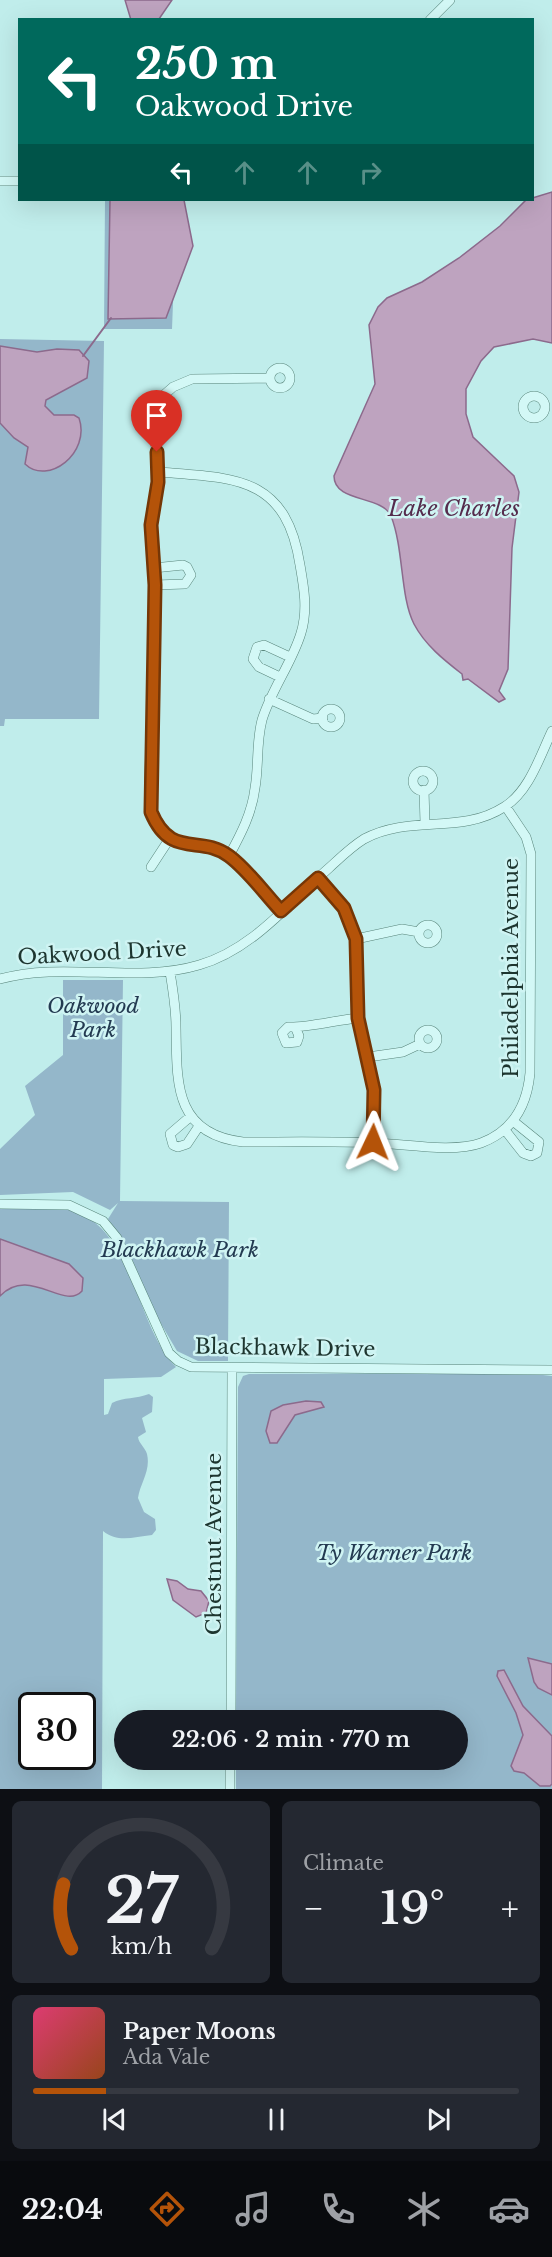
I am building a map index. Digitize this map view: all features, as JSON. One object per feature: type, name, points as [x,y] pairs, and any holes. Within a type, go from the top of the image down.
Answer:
[{"type":"street","points":[[432,18],[450,0]]},
{"type":"street","points":[[0,181],[18,181]]},
{"type":"street","points":[[270,378],[192,379],[173,387],[165,394],[154,425],[159,472],[151,525],[155,585],[150,804],[158,826],[170,838],[229,856],[281,911]]},
{"type":"street","points":[[159,472],[232,478],[260,491],[278,507],[296,541],[305,605],[300,636],[269,699],[258,741],[256,779],[250,810],[229,856]]},
{"type":"street","points":[[154,568],[183,565],[187,567],[191,575],[185,584],[155,585]]},
{"type":"street","points":[[280,677],[259,666],[253,659],[257,648],[264,645],[290,657]]},
{"type":"street","points":[[269,699],[313,719],[323,718]]},
{"type":"street","name":"Oakwood Drive","points":[[0,979],[26,974],[170,972],[199,965],[230,952],[247,941],[352,848],[376,833],[425,823],[472,821],[506,807],[527,782],[551,735]]},
{"type":"street","points":[[424,790],[425,823]]},
{"type":"street","name":"Philadelphia Avenue","points":[[505,1130],[526,1099],[530,1073],[532,862],[526,837],[506,807]]},
{"type":"street","points":[[151,867],[170,838]]},
{"type":"street","points":[[318,878],[344,908],[356,939],[358,1018],[374,1090],[373,1142]]},
{"type":"street","points":[[356,939],[402,929],[419,932]]},
{"type":"street","points":[[170,972],[176,1013],[176,1080],[191,1116],[199,1126],[226,1139],[243,1142],[373,1142],[464,1147],[483,1142],[505,1130],[523,1153],[531,1156],[537,1153],[538,1142],[513,1121]]},
{"type":"street","points":[[296,1029],[310,1023],[358,1018]]},
{"type":"street","points":[[368,1058],[403,1052],[420,1044]]},
{"type":"street","points":[[191,1116],[170,1134],[173,1146],[187,1144],[199,1126]]},
{"type":"street","name":"Blackhawk Drive","points":[[0,1204],[60,1204],[79,1208],[96,1216],[117,1238],[173,1358],[191,1367],[552,1370]]},
{"type":"street","name":"Chestnut Avenue","points":[[231,1710],[232,1368]]},
{"type":"street","points":[[230,1770],[230,1789]]},
{"type":"green space","points":[[105,201],[177,201],[172,329],[104,329]]},
{"type":"green space","points":[[0,339],[104,341],[99,719],[5,719],[4,726],[0,726]]},
{"type":"green space","points":[[63,980],[123,980],[120,1201],[229,1202],[228,1361],[198,1361],[177,1351],[157,1317],[124,1242],[108,1219],[118,1203],[110,1210],[73,1192],[0,1195],[0,1149],[35,1115],[25,1086],[63,1055]]},
{"type":"green space","points":[[0,1209],[61,1209],[90,1219],[107,1235],[120,1255],[162,1349],[176,1367],[161,1377],[104,1379],[104,1415],[108,1414],[112,1403],[117,1401],[149,1394],[153,1397],[152,1412],[142,1418],[146,1432],[138,1437],[148,1460],[138,1498],[144,1512],[155,1519],[156,1530],[152,1535],[126,1538],[114,1537],[103,1531],[102,1789],[0,1789]]},
{"type":"green space","name":"Ty Warner Park","points":[[525,1373],[552,1376],[552,1789],[236,1789],[236,1770],[468,1770],[468,1710],[236,1710],[238,1387],[243,1376],[249,1374]]},
{"type":"water","points":[[125,0],[172,0],[160,18],[130,18]]},
{"type":"water","name":"Lake Charles","points":[[552,192],[552,343],[533,339],[494,347],[481,361],[466,389],[466,414],[473,437],[514,476],[519,492],[512,548],[508,669],[499,691],[505,699],[499,702],[468,679],[463,680],[462,674],[424,639],[414,624],[406,600],[398,543],[391,516],[386,509],[342,491],[336,485],[334,476],[375,384],[369,325],[378,307],[387,298],[422,282],[459,258],[500,226],[525,201],[534,201],[534,198]]},
{"type":"water","points":[[110,201],[184,201],[193,246],[166,318],[108,319]]},
{"type":"water","points":[[0,346],[37,352],[57,349],[79,350],[89,361],[87,378],[46,400],[45,406],[54,415],[74,415],[79,418],[81,431],[79,443],[73,454],[55,468],[45,471],[34,470],[25,464],[28,447],[14,438],[0,423]]},
{"type":"water","points":[[0,1239],[69,1264],[83,1278],[82,1291],[74,1296],[66,1296],[23,1285],[11,1288],[0,1296]]},
{"type":"water","points":[[306,1401],[321,1402],[324,1407],[295,1415],[277,1443],[270,1443],[266,1431],[271,1411],[283,1405]]},
{"type":"water","points":[[167,1579],[177,1581],[188,1589],[201,1591],[209,1601],[206,1613],[196,1617],[173,1600]]},
{"type":"water","points":[[528,1658],[552,1664],[552,1695],[538,1688],[534,1682]]},
{"type":"water","points":[[504,1670],[523,1706],[552,1736],[552,1784],[550,1786],[540,1786],[524,1773],[514,1771],[511,1766],[523,1735],[516,1713],[497,1676],[498,1671]]},
{"type":"waterway","points":[[83,356],[111,318]]},
{"type":"route","points":[[157,452],[159,472],[151,525],[155,585],[149,796],[151,812],[163,832],[178,843],[213,849],[229,856],[281,911],[318,878],[344,908],[351,920],[356,939],[358,1018],[374,1090],[373,1142]]},
{"type":"park label","name":"Oakwood Park","points":[[93,1018]]},
{"type":"park label","name":"Blackhawk Park","points":[[180,1250]]}]
